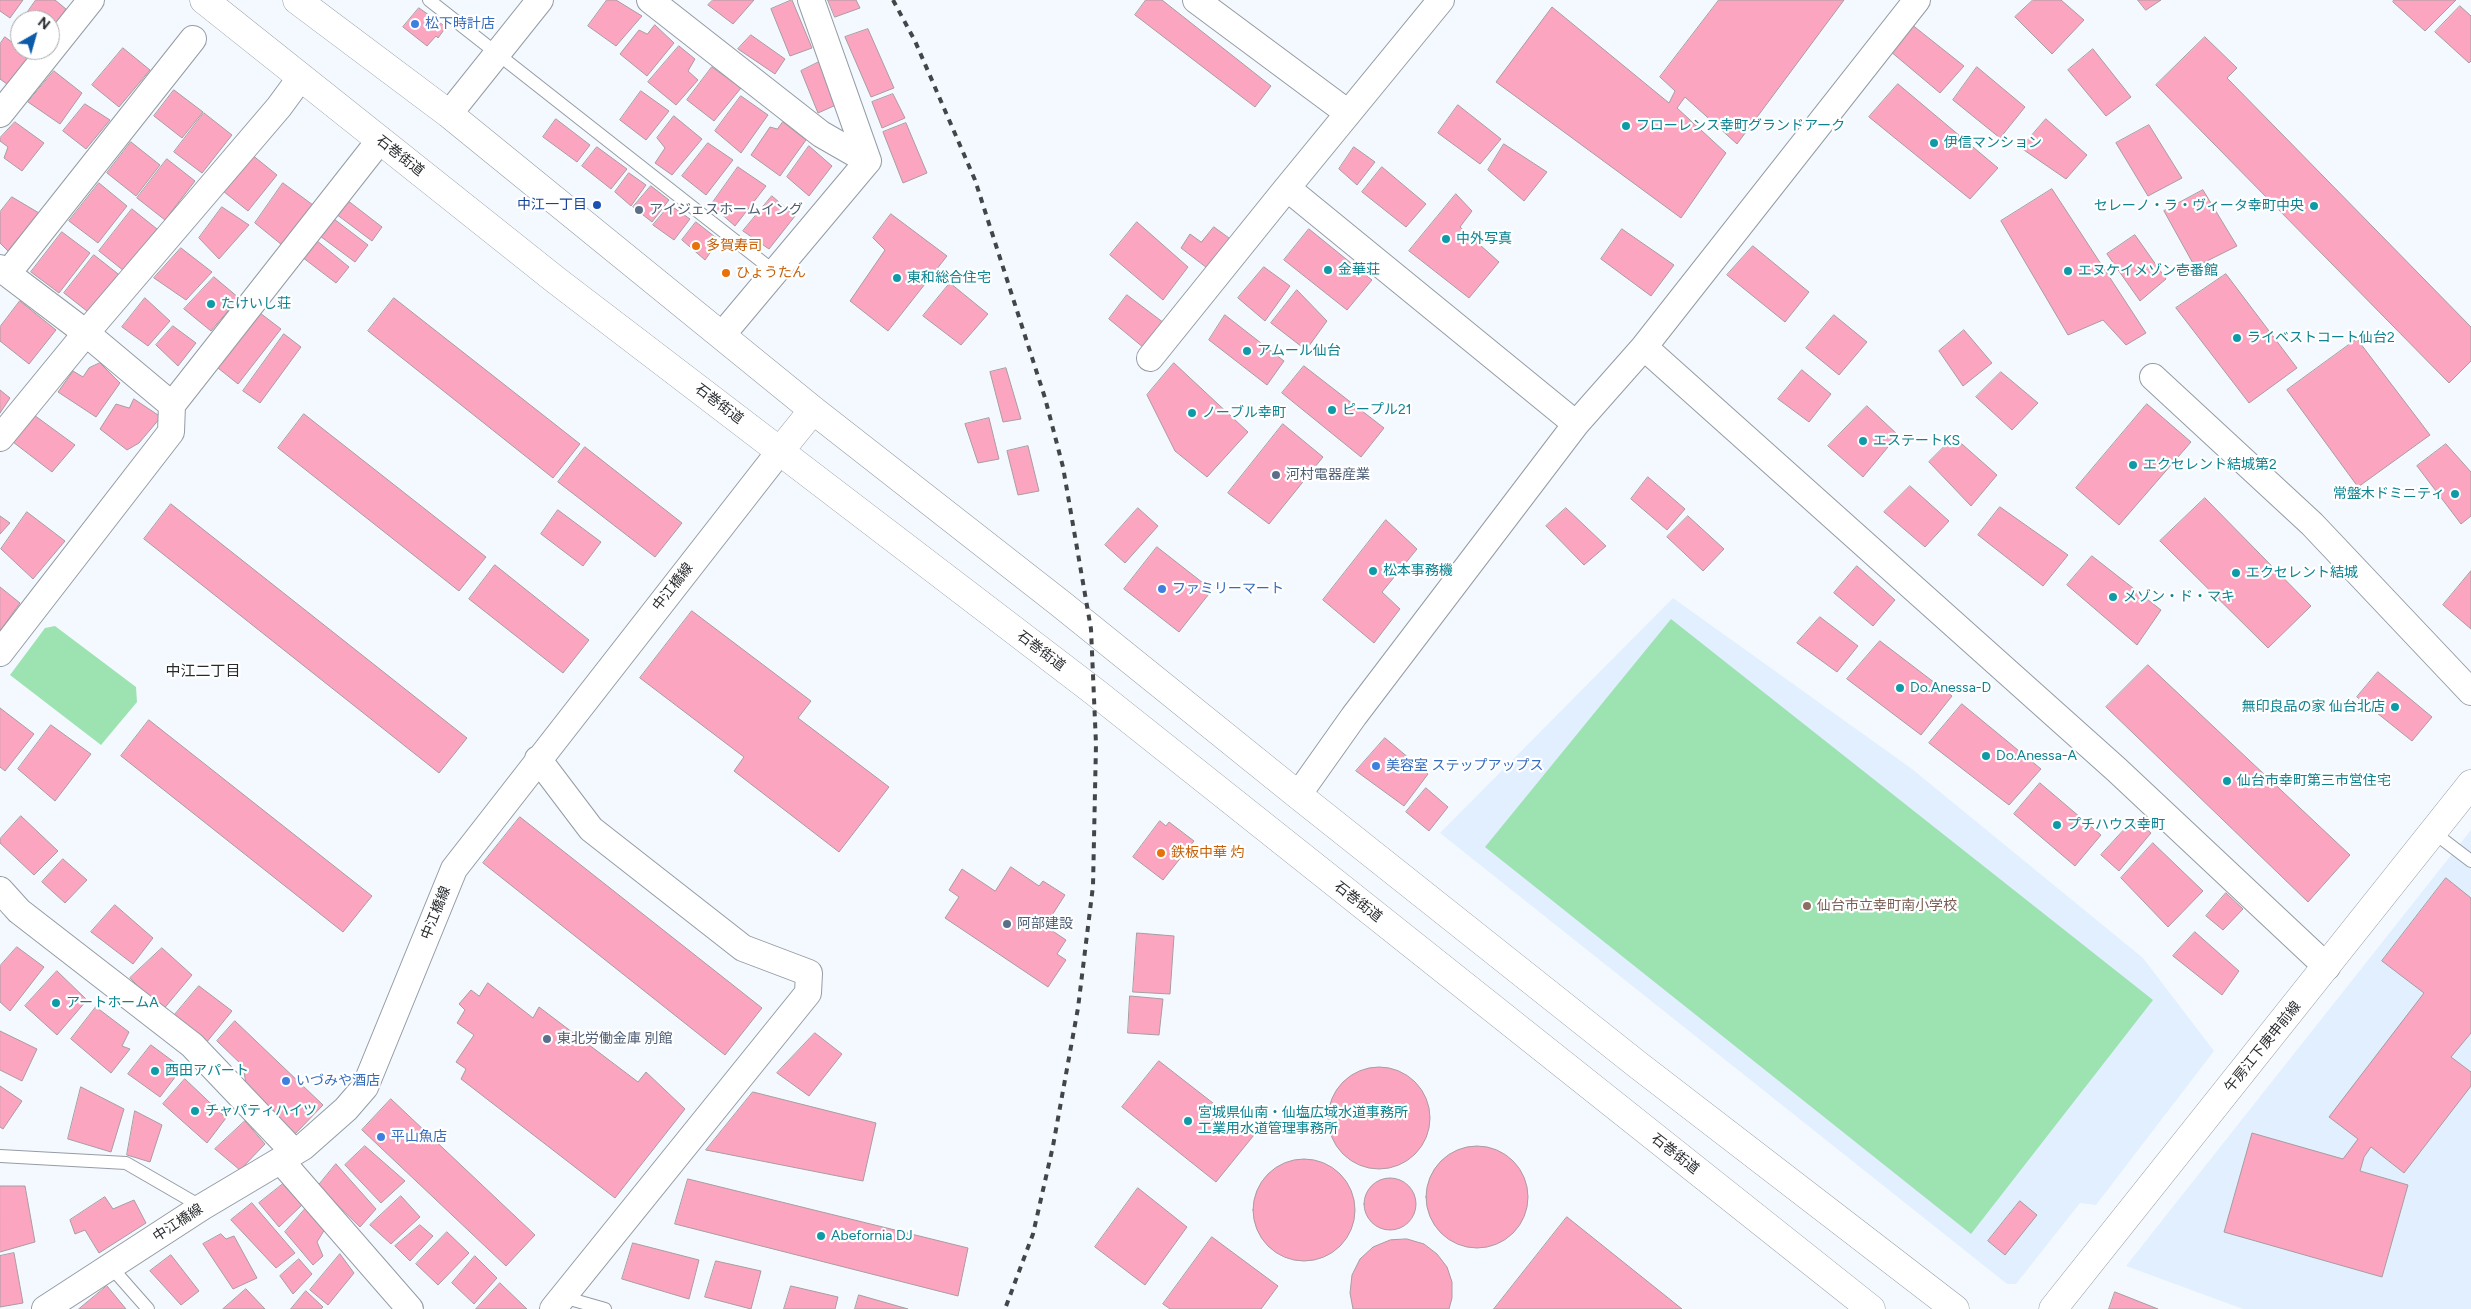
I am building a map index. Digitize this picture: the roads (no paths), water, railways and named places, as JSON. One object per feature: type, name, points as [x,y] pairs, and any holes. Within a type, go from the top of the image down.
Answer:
[{"type":"street","points":[[0,114],[91,0]]},
{"type":"street","name":"石巻街道","points":[[204,0],[565,287],[1095,692],[1871,1309]]},
{"type":"street","points":[[297,0],[448,114],[813,410],[1061,604],[1298,795],[1638,1064],[1955,1309]]},
{"type":"street","points":[[448,114],[540,0]]},
{"type":"street","points":[[650,0],[821,134],[868,161]]},
{"type":"street","points":[[811,0],[868,161]]},
{"type":"street","points":[[1196,0],[1348,112]]},
{"type":"street","points":[[1150,358],[1348,112],[1441,0]]},
{"type":"street","points":[[1298,795],[1354,716],[1576,424],[1644,347],[1916,0]]},
{"type":"street","points":[[172,405],[86,333],[4,270],[193,39]]},
{"type":"street","points":[[0,438],[86,333],[278,107],[301,77]]},
{"type":"street","points":[[0,653],[171,432],[172,405],[380,140]]},
{"type":"street","points":[[722,335],[868,161]]},
{"type":"street","points":[[1287,188],[1576,424]]},
{"type":"street","points":[[1644,347],[2117,770],[2327,967]]},
{"type":"street","points":[[2153,377],[2312,524],[2471,692]]},
{"type":"street","points":[[780,451],[813,410]]},
{"type":"street","name":"中江橋線","points":[[46,1309],[202,1207],[303,1147],[346,1109],[365,1087],[454,869],[538,758],[780,451]]},
{"type":"street","points":[[538,758],[590,829],[743,948],[809,973],[808,992],[558,1303]]},
{"type":"street","name":"午房江下庚申前線","points":[[2053,1309],[2471,784]]},
{"type":"street","points":[[0,890],[19,910],[192,1045],[288,1156],[410,1309]]},
{"type":"lane","points":[[429,0],[775,272]]},
{"type":"lane","points":[[2433,832],[2471,861]]},
{"type":"lane","points":[[0,1156],[126,1163],[202,1207]]},
{"type":"lane","points":[[110,1267],[148,1309]]},
{"type":"lane","points":[[558,1303],[605,1309]]},
{"type":"railway","points":[[893,0],[915,41],[975,180],[1045,398],[1063,467],[1091,629],[1096,744],[1093,886],[1078,1008],[1053,1146],[1033,1234],[1005,1309]]},
{"type":"place","name":"松下時計店","points":[[415,24]]},
{"type":"place","name":"フローレンス幸町グランドアーク","points":[[1626,126]]},
{"type":"place","name":"伊信マンション","points":[[1934,143]]},
{"type":"place","name":"中江一丁目","points":[[597,205]]},
{"type":"place","name":"セレーノ・ラ・ヴィータ幸町中央","points":[[2314,206]]},
{"type":"place","name":"アイジェスホームイング","points":[[639,210]]},
{"type":"place","name":"中外写真","points":[[1446,239]]},
{"type":"place","name":"多賀寿司","points":[[696,246]]},
{"type":"place","name":"金華荘","points":[[1328,270]]},
{"type":"place","name":"エヌケイメゾン壱番館","points":[[2068,271]]},
{"type":"place","name":"ひょうたん","points":[[726,273]]},
{"type":"place","name":"東和総合住宅","points":[[897,278]]},
{"type":"place","name":"たけいし荘","points":[[211,304]]},
{"type":"place","name":"ライベストコート仙台2","points":[[2237,338]]},
{"type":"place","name":"アムール仙台","points":[[1247,351]]},
{"type":"place","name":"ピープル21","points":[[1332,410]]},
{"type":"place","name":"ノーブル幸町","points":[[1192,413]]},
{"type":"place","name":"エステートKS","points":[[1863,441]]},
{"type":"place","name":"エクセレント結城第2","points":[[2133,465]]},
{"type":"place","name":"河村電器産業","points":[[1276,475]]},
{"type":"place","name":"常盤木ドミニティ","points":[[2455,494]]},
{"type":"place","name":"松本事務機","points":[[1373,571]]},
{"type":"place","name":"エクセレント結城","points":[[2236,573]]},
{"type":"place","name":"ファミリーマート","points":[[1162,589]]},
{"type":"place","name":"メゾン・ド・マキ","points":[[2113,597]]},
{"type":"place","name":"Do.Anessa-D","points":[[1900,688]]},
{"type":"place","name":"無印良品の家 仙台北店","points":[[2395,707]]},
{"type":"place","name":"Do.Anessa-A","points":[[1986,756]]},
{"type":"place","name":"美容室 ステップアップス","points":[[1376,766]]},
{"type":"place","name":"仙台市幸町第三市営住宅","points":[[2227,781]]},
{"type":"place","name":"プチハウス幸町","points":[[2057,825]]},
{"type":"place","name":"鉄板中華 灼","points":[[1161,853]]},
{"type":"place","name":"仙台市立幸町南小学校","points":[[1807,906]]},
{"type":"place","name":"阿部建設","points":[[1007,924]]},
{"type":"place","name":"アートホームA","points":[[56,1003]]},
{"type":"place","name":"東北労働金庫 別館","points":[[547,1039]]},
{"type":"place","name":"西田アパート","points":[[155,1071]]},
{"type":"place","name":"いづみや酒店","points":[[286,1081]]},
{"type":"place","name":"チャパティハイツ","points":[[195,1111]]},
{"type":"place","name":"宮城県仙南・仙塩広域水道事務所 工業用水道管理事務所","points":[[1188,1121]]},
{"type":"place","name":"平山魚店","points":[[381,1137]]},
{"type":"place","name":"Abefornia DJ","points":[[821,1236]]},
{"type":"district","name":"中江二丁目","points":[[203,672]]}]
